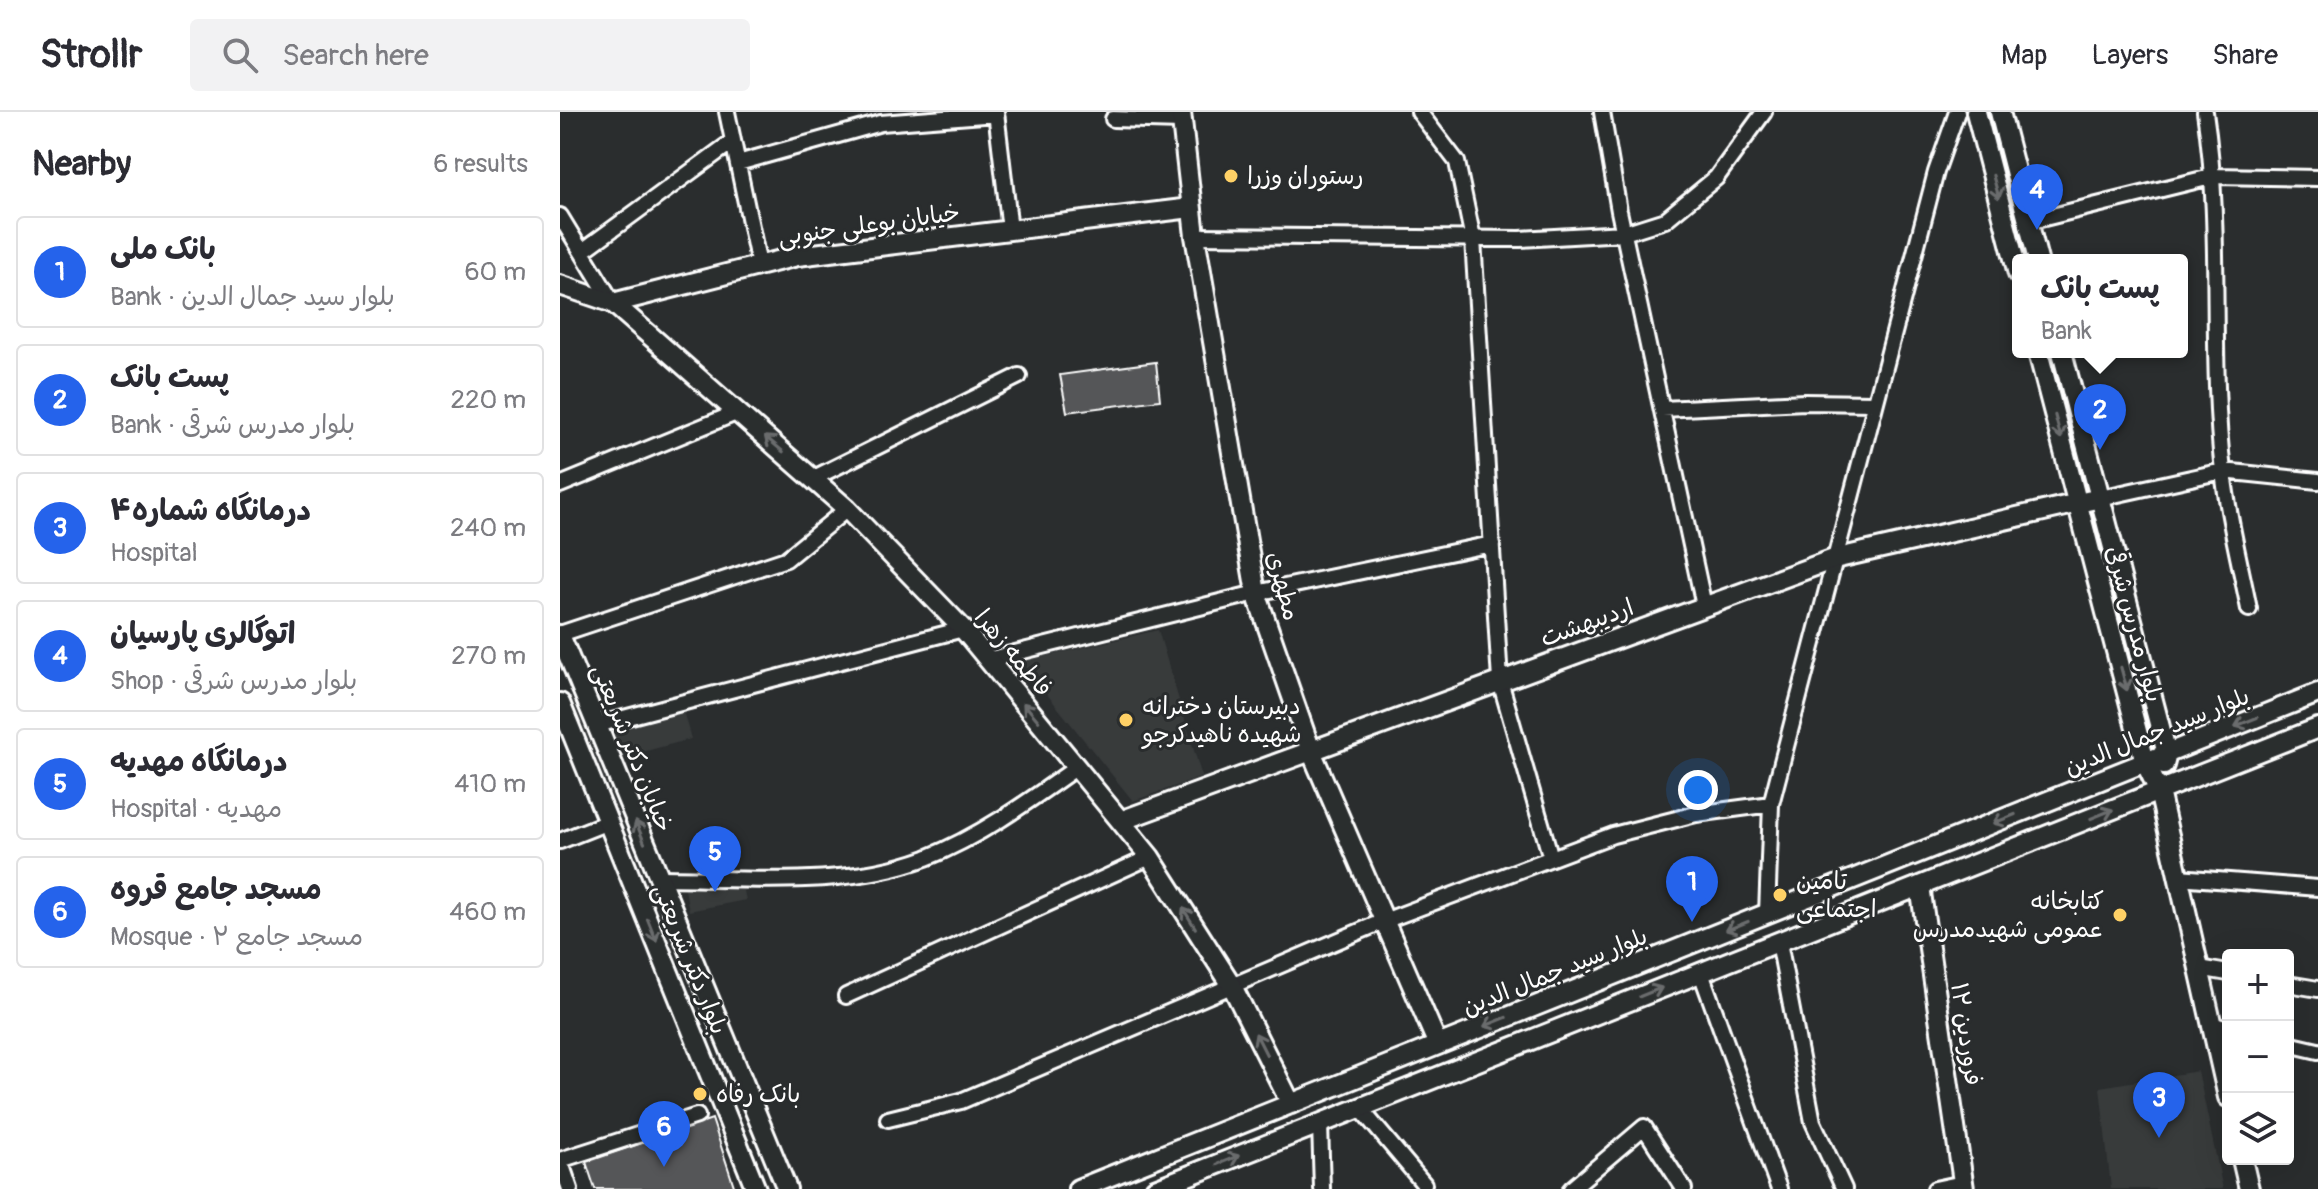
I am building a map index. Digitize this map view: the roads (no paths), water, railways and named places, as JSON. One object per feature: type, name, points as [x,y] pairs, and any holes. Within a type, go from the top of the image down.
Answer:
[{"type":"main road","points":[[1976,112],[2013,254]]},
{"type":"main road","points":[[2000,112],[2036,254]]},
{"type":"main road","name":"مطهری","points":[[1182,117],[1195,236],[1256,593],[1311,751],[1438,1045]]},
{"type":"main road","name":"خیابان بوعلی جنوبی","points":[[613,303],[797,256],[1191,208]]},
{"type":"main road","points":[[560,285],[613,303]]},
{"type":"main road","name":"فاطمه زهرا","points":[[613,303],[814,478],[963,629],[1123,820],[1150,857],[1231,984],[1291,1104]]},
{"type":"main road","name":"بلوار مدرس شرقی","points":[[2040,358],[2145,762],[2159,791]]},
{"type":"main road","name":"بلوار مدرس شرقی","points":[[2064,358],[2167,754],[2159,791]]},
{"type":"main road","name":"اردیبهشت","points":[[1123,820],[1834,559],[2100,498]]},
{"type":"main road","name":"خیابان دکتر شریعتی","points":[[560,635],[787,1189]]},
{"type":"main road","name":"بلوار سید جمال الدین","points":[[1078,1189],[2318,693]]},
{"type":"main road","name":"بلوار دکتر شریعتی","points":[[560,703],[756,1189]]},
{"type":"main road","points":[[1155,1189],[2318,728]]},
{"type":"main road","points":[[2159,791],[2199,968],[2220,1026],[2228,1093]]},
{"type":"main road","name":"۱۲ فروردین","points":[[1920,886],[1963,1186]]},
{"type":"main road","points":[[1612,976],[1622,1004]]},
{"type":"main road","points":[[2243,1165],[2249,1189]]},
{"type":"street","points":[[727,112],[759,265]]},
{"type":"street","points":[[1419,112],[1457,162],[1473,239],[1500,681],[1551,858]]},
{"type":"street","points":[[1602,112],[1624,233],[1704,606]]},
{"type":"street","points":[[1195,236],[1473,239],[1624,233],[1665,220],[1716,178],[1764,112]]},
{"type":"street","points":[[1767,914],[1771,804],[1936,172],[1957,112]]},
{"type":"street","points":[[2205,112],[2215,176],[2214,263],[2223,471],[2249,609]]},
{"type":"street","points":[[738,163],[872,118],[996,113],[1010,230]]},
{"type":"street","points":[[1113,119],[1182,117]]},
{"type":"street","points":[[584,250],[733,141]]},
{"type":"street","points":[[2028,222],[2215,176],[2318,178]]},
{"type":"street","points":[[560,216],[584,250],[613,303]]},
{"type":"street","points":[[814,478],[1019,376]]},
{"type":"street","points":[[1662,409],[1805,402],[1874,403]]},
{"type":"street","points":[[560,485],[736,413]]},
{"type":"street","points":[[2100,498],[2223,471],[2318,481]]},
{"type":"street","points":[[560,635],[786,559],[847,509]]},
{"type":"street","points":[[987,660],[1256,593],[1492,544]]},
{"type":"street","points":[[597,725],[963,629]]},
{"type":"street","points":[[659,878],[826,878],[923,859],[982,831],[1077,767]]},
{"type":"street","points":[[888,1119],[961,1101],[1384,921],[1613,835],[1696,814],[1771,804]]},
{"type":"street","points":[[560,841],[608,822]]},
{"type":"street","points":[[846,996],[1150,857]]},
{"type":"street","points":[[2178,877],[2318,888]]},
{"type":"street","points":[[1779,942],[1813,1122],[1844,1189]]},
{"type":"street","points":[[2199,968],[2222,972]]},
{"type":"street","points":[[1701,973],[1779,1189]]},
{"type":"street","points":[[2294,985],[2318,989]]},
{"type":"street","points":[[2294,1045],[2318,1051]]},
{"type":"street","points":[[1360,1108],[1424,1184]]},
{"type":"street","points":[[570,1189],[560,1160],[697,1116]]},
{"type":"street","points":[[1320,1124],[1322,1189]]},
{"type":"street","points":[[1571,1189],[1644,1127],[1684,1189]]},
{"type":"street","points":[[1935,1189],[1963,1186]]},
{"type":"place","name":"رستوران وزرا","points":[[1231,176]]},
{"type":"place","name":"اتوگالری پارسیان","points":[[2037,230]]},
{"type":"place","name":"پست بانک","points":[[2100,450]]},
{"type":"place","name":"دبیرستان دخترانه شهیده ناهیدکرجو","points":[[1126,720]]},
{"type":"place","name":"درمانگاه مهدیه","points":[[715,892]]},
{"type":"place","name":"تامین اجتماعی","points":[[1780,895]]},
{"type":"place","name":"کتابخانه عمومی شهیدمدرس","points":[[2120,915]]},
{"type":"place","name":"بانک ملی","points":[[1692,922]]},
{"type":"place","name":"بانک رفاه","points":[[700,1094]]},
{"type":"place","name":"درمانگاه شماره۴","points":[[2159,1138]]},
{"type":"place","name":"‌مسجد جامع قروه","points":[[664,1167]]}]
